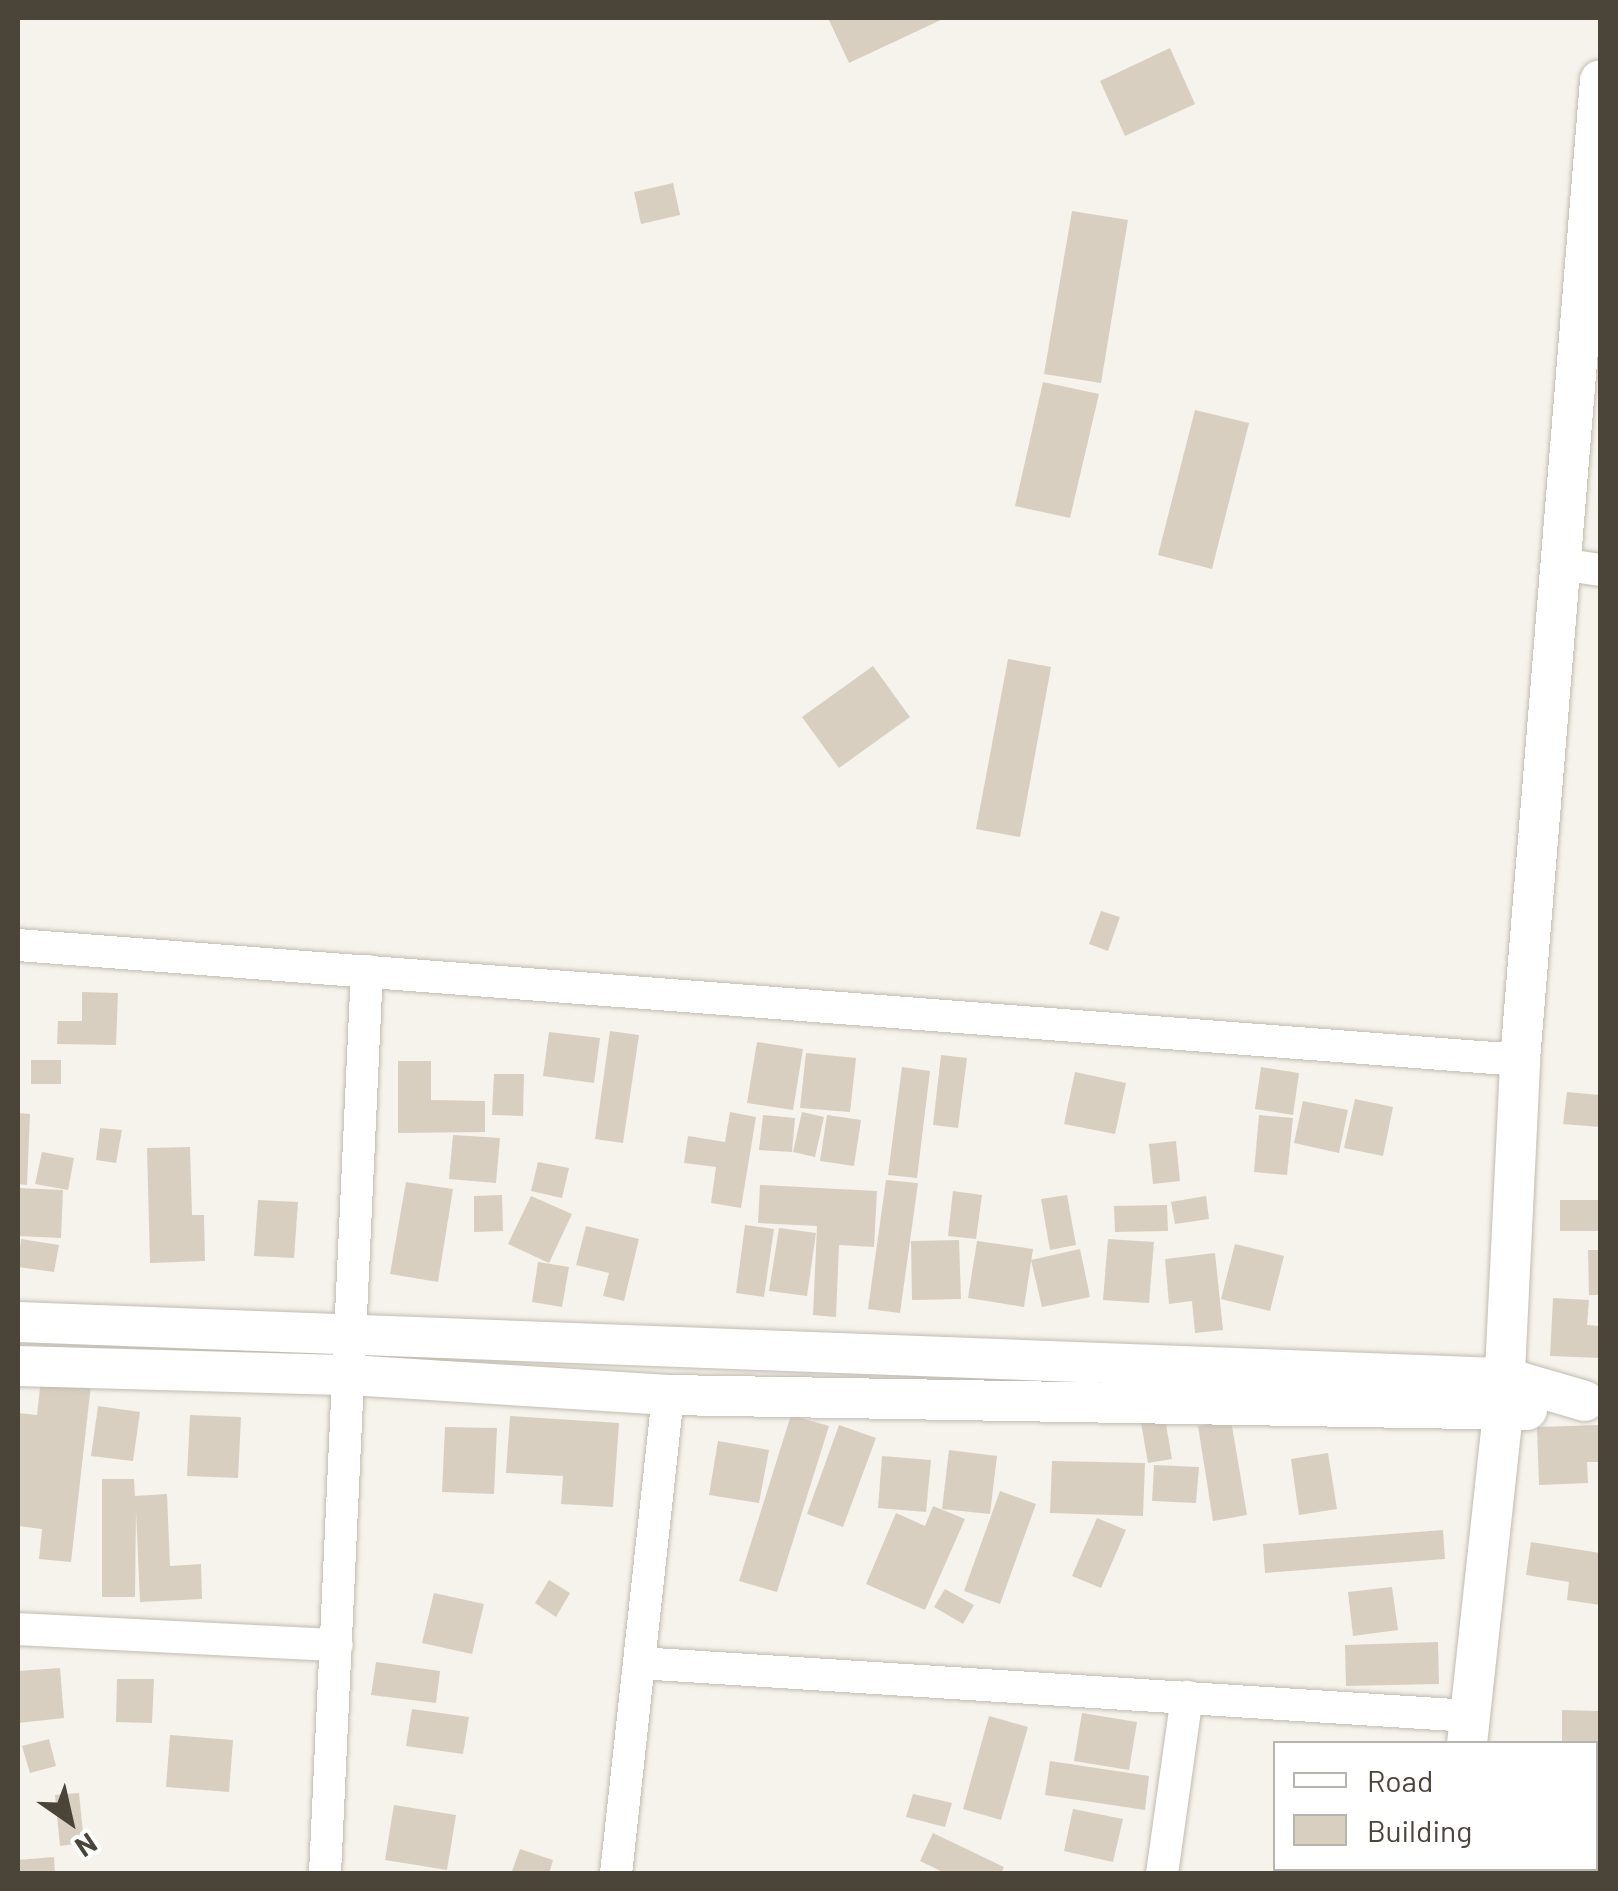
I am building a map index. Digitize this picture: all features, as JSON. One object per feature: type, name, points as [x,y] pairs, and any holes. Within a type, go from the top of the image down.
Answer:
[{"type":"street","points":[[639,1663],[1187,1697],[1468,1730],[1505,1396],[1520,1060],[1560,564],[1593,261],[1600,80]]},
{"type":"street","points":[[1560,564],[1600,570]]},
{"type":"street","points":[[18,945],[1520,1060]]},
{"type":"street","points":[[325,1874],[366,972]]},
{"type":"street","points":[[18,1322],[352,1335],[1593,1402]]},
{"type":"street","points":[[18,1366],[350,1375],[668,1394],[1505,1396]]},
{"type":"street","points":[[616,1874],[668,1394]]},
{"type":"street","points":[[18,1629],[336,1645]]},
{"type":"street","points":[[1162,1874],[1187,1697]]},
{"type":"building","points":[[828,18],[945,18],[849,63]]},
{"type":"building","points":[[1170,48],[1195,104],[1125,136],[1100,81]]},
{"type":"building","points":[[673,183],[680,215],[641,224],[634,192]]},
{"type":"building","points":[[1072,211],[1128,220],[1101,383],[1044,374]]},
{"type":"building","points":[[1043,382],[1099,394],[1070,518],[1015,506]]},
{"type":"building","points":[[1195,410],[1249,423],[1212,569],[1158,555]]},
{"type":"building","points":[[1008,659],[1051,667],[1020,837],[976,829]]},
{"type":"building","points":[[873,666],[910,717],[839,768],[802,717]]},
{"type":"building","points":[[1101,911],[1120,917],[1108,951],[1089,944]]},
{"type":"building","points":[[82,992],[118,993],[116,1045],[57,1044],[58,1021],[82,1021]]},
{"type":"building","points":[[610,1031],[639,1035],[623,1143],[595,1139]]},
{"type":"building","points":[[549,1032],[600,1038],[594,1083],[543,1076]]},
{"type":"building","points":[[757,1042],[803,1049],[793,1110],[747,1103]]},
{"type":"building","points":[[806,1053],[856,1058],[850,1112],[800,1108]]},
{"type":"building","points":[[941,1055],[967,1058],[958,1128],[933,1125]]},
{"type":"building","points":[[31,1060],[61,1060],[61,1084],[31,1084]]},
{"type":"building","points":[[398,1061],[431,1061],[431,1100],[485,1101],[485,1132],[398,1133]]},
{"type":"building","points":[[902,1067],[930,1071],[917,1178],[888,1175]]},
{"type":"building","points":[[1261,1067],[1299,1073],[1293,1115],[1255,1109]]},
{"type":"building","points":[[1075,1072],[1126,1083],[1115,1134],[1064,1124]]},
{"type":"building","points":[[494,1074],[524,1074],[523,1116],[492,1115]]},
{"type":"building","points":[[1567,1092],[1600,1095],[1600,1127],[1563,1124]]},
{"type":"building","points":[[1355,1099],[1393,1107],[1383,1156],[1344,1148]]},
{"type":"building","points":[[1303,1101],[1348,1110],[1339,1153],[1294,1143]]},
{"type":"building","points":[[730,1112],[756,1117],[741,1208],[711,1203],[716,1167],[684,1163],[688,1136],[725,1142]]},
{"type":"building","points":[[802,1112],[824,1117],[815,1157],[793,1152]]},
{"type":"building","points":[[18,1113],[30,1114],[27,1185],[18,1184]]},
{"type":"building","points":[[763,1115],[795,1118],[792,1152],[759,1150]]},
{"type":"building","points":[[827,1115],[861,1120],[854,1166],[820,1161]]},
{"type":"building","points":[[1259,1115],[1293,1118],[1287,1175],[1254,1172]]},
{"type":"building","points":[[100,1128],[122,1130],[116,1163],[96,1160]]},
{"type":"building","points":[[453,1135],[500,1138],[496,1183],[449,1179]]},
{"type":"building","points":[[1176,1141],[1180,1181],[1153,1184],[1149,1144]]},
{"type":"building","points":[[190,1147],[192,1215],[204,1215],[205,1261],[150,1263],[147,1148]]},
{"type":"building","points":[[42,1152],[74,1158],[68,1190],[35,1184]]},
{"type":"building","points":[[538,1162],[569,1168],[562,1198],[531,1191]]},
{"type":"building","points":[[886,1180],[918,1183],[900,1313],[868,1309]]},
{"type":"building","points":[[406,1182],[453,1189],[438,1282],[390,1274]]},
{"type":"building","points":[[760,1185],[877,1191],[874,1247],[839,1245],[836,1317],[813,1315],[817,1226],[758,1223]]},
{"type":"building","points":[[18,1188],[63,1190],[61,1238],[18,1236]]},
{"type":"building","points":[[953,1191],[982,1195],[976,1239],[948,1236]]},
{"type":"building","points":[[502,1195],[503,1231],[474,1232],[474,1196]]},
{"type":"building","points":[[1067,1195],[1076,1245],[1050,1250],[1041,1199]]},
{"type":"building","points":[[531,1196],[572,1214],[549,1263],[508,1244]]},
{"type":"building","points":[[1206,1196],[1209,1219],[1175,1224],[1171,1202]]},
{"type":"building","points":[[258,1200],[298,1202],[294,1258],[254,1256]]},
{"type":"building","points":[[1560,1200],[1600,1200],[1600,1231],[1560,1231]]},
{"type":"building","points":[[1167,1205],[1168,1231],[1115,1232],[1114,1206]]},
{"type":"building","points":[[745,1225],[774,1229],[764,1297],[736,1293]]},
{"type":"building","points":[[586,1226],[639,1239],[624,1301],[603,1296],[609,1273],[576,1265]]},
{"type":"building","points":[[779,1228],[816,1233],[807,1296],[769,1291]]},
{"type":"building","points":[[21,1239],[59,1245],[54,1272],[18,1267]]},
{"type":"building","points":[[1108,1239],[1154,1242],[1149,1303],[1103,1300]]},
{"type":"building","points":[[959,1240],[961,1299],[912,1300],[911,1241]]},
{"type":"building","points":[[977,1241],[1033,1249],[1024,1307],[968,1298]]},
{"type":"building","points":[[1235,1244],[1284,1256],[1270,1311],[1221,1299]]},
{"type":"building","points":[[1080,1249],[1090,1297],[1042,1307],[1031,1260]]},
{"type":"building","points":[[1588,1250],[1600,1250],[1600,1295],[1589,1295]]},
{"type":"building","points":[[1215,1253],[1223,1330],[1195,1333],[1192,1301],[1169,1304],[1165,1259]]},
{"type":"building","points":[[538,1262],[569,1267],[562,1307],[532,1302]]},
{"type":"building","points":[[1553,1298],[1589,1300],[1587,1325],[1600,1326],[1600,1358],[1550,1356]]},
{"type":"building","points":[[41,1379],[91,1385],[71,1562],[39,1559],[42,1529],[18,1526],[18,1413],[37,1415]]},
{"type":"building","points":[[98,1406],[140,1412],[133,1461],[91,1456]]},
{"type":"building","points":[[1164,1413],[1172,1459],[1148,1463],[1140,1417]]},
{"type":"building","points":[[190,1415],[241,1417],[238,1478],[187,1476]]},
{"type":"building","points":[[791,1415],[829,1426],[777,1592],[739,1581]]},
{"type":"building","points":[[510,1416],[619,1423],[613,1507],[561,1504],[563,1476],[506,1473]]},
{"type":"building","points":[[1231,1420],[1247,1515],[1213,1521],[1198,1426]]},
{"type":"building","points":[[839,1425],[876,1438],[843,1527],[807,1514]]},
{"type":"building","points":[[1600,1425],[1600,1462],[1587,1462],[1588,1483],[1539,1485],[1537,1427]]},
{"type":"building","points":[[445,1427],[497,1428],[494,1494],[442,1492]]},
{"type":"building","points":[[718,1441],[769,1450],[759,1503],[709,1495]]},
{"type":"building","points":[[949,1450],[997,1456],[990,1514],[942,1509]]},
{"type":"building","points":[[1328,1453],[1337,1509],[1299,1515],[1291,1459]]},
{"type":"building","points":[[882,1456],[931,1460],[926,1512],[878,1508]]},
{"type":"building","points":[[1052,1461],[1145,1463],[1143,1516],[1050,1513]]},
{"type":"building","points":[[1154,1465],[1199,1467],[1196,1503],[1152,1501]]},
{"type":"building","points":[[102,1479],[134,1479],[135,1496],[167,1494],[170,1566],[201,1564],[202,1599],[140,1602],[136,1511],[135,1597],[102,1597]]},
{"type":"building","points":[[1000,1491],[1036,1504],[1000,1604],[964,1591]]},
{"type":"building","points":[[933,1506],[965,1519],[925,1610],[866,1584],[896,1513],[925,1526]]},
{"type":"building","points":[[1097,1518],[1126,1530],[1101,1588],[1072,1576]]},
{"type":"building","points":[[1443,1530],[1445,1559],[1265,1573],[1263,1544]]},
{"type":"building","points":[[1531,1542],[1600,1553],[1600,1605],[1567,1600],[1569,1582],[1526,1575]]},
{"type":"building","points":[[549,1580],[570,1593],[556,1617],[535,1603]]},
{"type":"building","points":[[1392,1587],[1398,1630],[1353,1636],[1348,1592]]},
{"type":"building","points":[[945,1589],[974,1605],[963,1624],[934,1607]]},
{"type":"building","points":[[434,1593],[484,1604],[472,1654],[422,1643]]},
{"type":"building","points":[[1438,1642],[1439,1684],[1346,1686],[1345,1645]]},
{"type":"building","points":[[376,1662],[440,1671],[436,1703],[371,1695]]},
{"type":"building","points":[[60,1668],[64,1718],[18,1723],[18,1671]]},
{"type":"building","points":[[117,1679],[154,1679],[152,1723],[116,1722]]},
{"type":"building","points":[[412,1709],[469,1717],[463,1754],[406,1746]]},
{"type":"building","points":[[1562,1710],[1600,1711],[1600,1763],[1598,1741],[1562,1741]]},
{"type":"building","points":[[1082,1713],[1137,1722],[1129,1770],[1074,1761]]},
{"type":"building","points":[[989,1716],[1028,1727],[1001,1820],[963,1809]]},
{"type":"building","points":[[170,1735],[233,1740],[229,1792],[166,1787]]},
{"type":"building","points":[[49,1739],[56,1766],[30,1773],[22,1746]]},
{"type":"building","points":[[1050,1761],[1149,1776],[1145,1810],[1045,1795]]},
{"type":"building","points":[[79,1793],[84,1843],[60,1846],[55,1795]]},
{"type":"building","points":[[913,1794],[952,1803],[945,1827],[906,1817]]},
{"type":"building","points":[[394,1805],[456,1815],[447,1870],[385,1860]]},
{"type":"building","points":[[1073,1809],[1123,1819],[1113,1862],[1064,1851]]},
{"type":"building","points":[[933,1833],[1004,1867],[1001,1874],[947,1874],[920,1861]]},
{"type":"building","points":[[520,1849],[553,1860],[549,1874],[511,1874]]},
{"type":"building","points":[[54,1857],[55,1874],[18,1874],[18,1860]]}]
